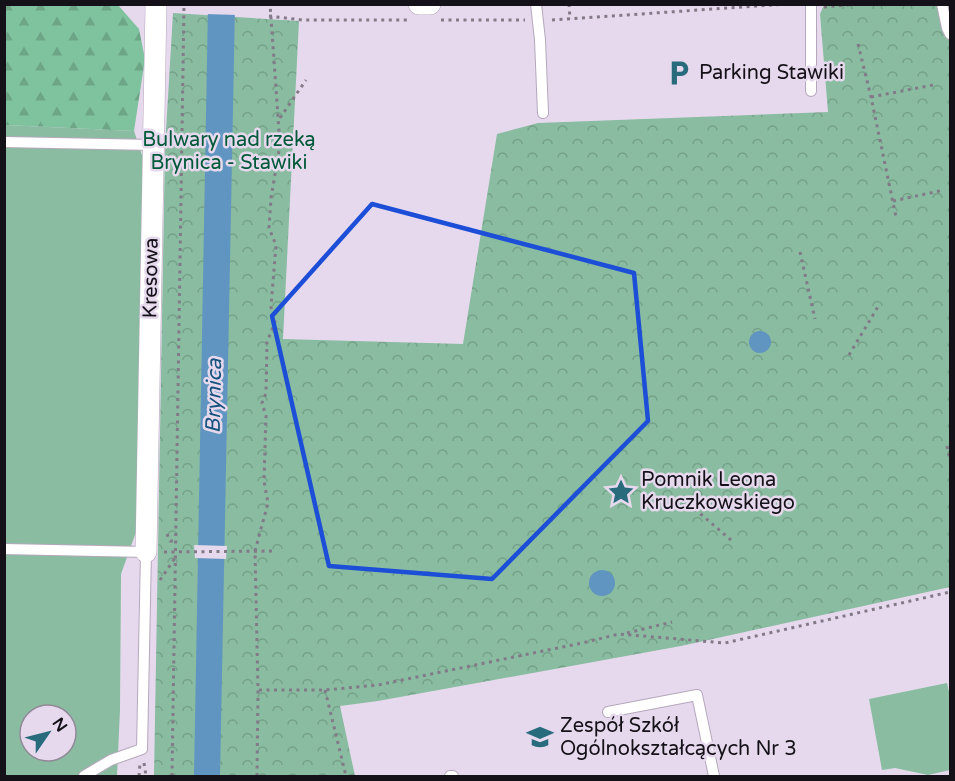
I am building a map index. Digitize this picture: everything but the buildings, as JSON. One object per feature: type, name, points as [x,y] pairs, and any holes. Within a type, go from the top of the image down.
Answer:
[{"type":"street","name":"Kresowa","points":[[146,552],[156,4]]},
{"type":"street","points":[[419,4],[430,4]]},
{"type":"lane","points":[[536,4],[543,113]]},
{"type":"lane","points":[[942,4],[947,28],[951,34]]},
{"type":"lane","points":[[811,5],[811,91]]},
{"type":"lane","points":[[4,142],[154,145]]},
{"type":"lane","points":[[4,549],[146,552],[142,750],[111,760],[84,777]]},
{"type":"lane","points":[[608,712],[697,695],[714,777]]},
{"type":"path","points":[[172,777],[184,4]]},
{"type":"path","points":[[257,777],[255,551],[268,503],[264,481],[266,416],[262,403],[266,393],[267,342],[275,322],[272,307],[276,245],[268,228],[280,145],[269,16],[270,4]]},
{"type":"path","points":[[569,4],[570,19]]},
{"type":"path","points":[[546,21],[787,4]]},
{"type":"path","points":[[811,5],[820,7],[859,4]]},
{"type":"path","points":[[858,44],[896,217]]},
{"type":"path","points":[[279,120],[306,80]]},
{"type":"path","points":[[871,97],[933,85]]},
{"type":"path","points":[[893,201],[944,190]]},
{"type":"path","points":[[800,252],[814,319]]},
{"type":"path","points":[[849,355],[879,304]]},
{"type":"path","points":[[947,446],[950,461]]},
{"type":"path","points":[[690,504],[731,540]]},
{"type":"path","points":[[176,553],[276,551]]},
{"type":"path","points":[[619,634],[725,643],[951,592]]},
{"type":"path","points":[[258,690],[326,690],[378,684],[641,631],[672,622]]},
{"type":"path","points":[[326,690],[346,777]]},
{"type":"highlighted area","points":[[372,204],[634,273],[648,421],[492,579],[329,566],[272,316]]},
{"type":"green space","points":[[5,5],[118,5],[139,29],[145,59],[134,131],[5,125]]},
{"type":"green space","name":"Bulwary nad rzeką Brynica - Stawiki","points":[[824,5],[950,5],[950,587],[681,646],[340,706],[355,776],[154,776],[165,147],[173,13],[299,21],[283,339],[463,344],[497,134],[538,123],[828,112],[820,14]]},
{"type":"green space","points":[[5,125],[134,131],[143,158],[136,532],[121,574],[117,776],[5,776]]},
{"type":"green space","points":[[947,683],[950,696],[950,770],[928,775],[895,768],[882,770],[869,699]]},
{"type":"water","name":"Brynica","points":[[208,5],[235,5],[220,776],[194,776]]},
{"type":"water","points":[[760,331],[768,334],[771,342],[768,350],[760,353],[752,350],[749,342],[752,334]]},
{"type":"water","points":[[602,570],[611,574],[615,583],[611,592],[602,596],[593,592],[589,583],[593,574]]},
{"type":"pier","points":[[205,4],[238,4],[237,15],[205,14]]},
{"type":"pier","points":[[194,545],[227,546],[226,559],[195,558]]},
{"type":"place","name":"Parking Stawiki","points":[[679,73]]},
{"type":"place","name":"Pomnik Leona Kruczkowskiego","points":[[621,492]]},
{"type":"place","name":"Zespół Szkół Ogólnokształcących Nr 3","points":[[540,737]]}]
